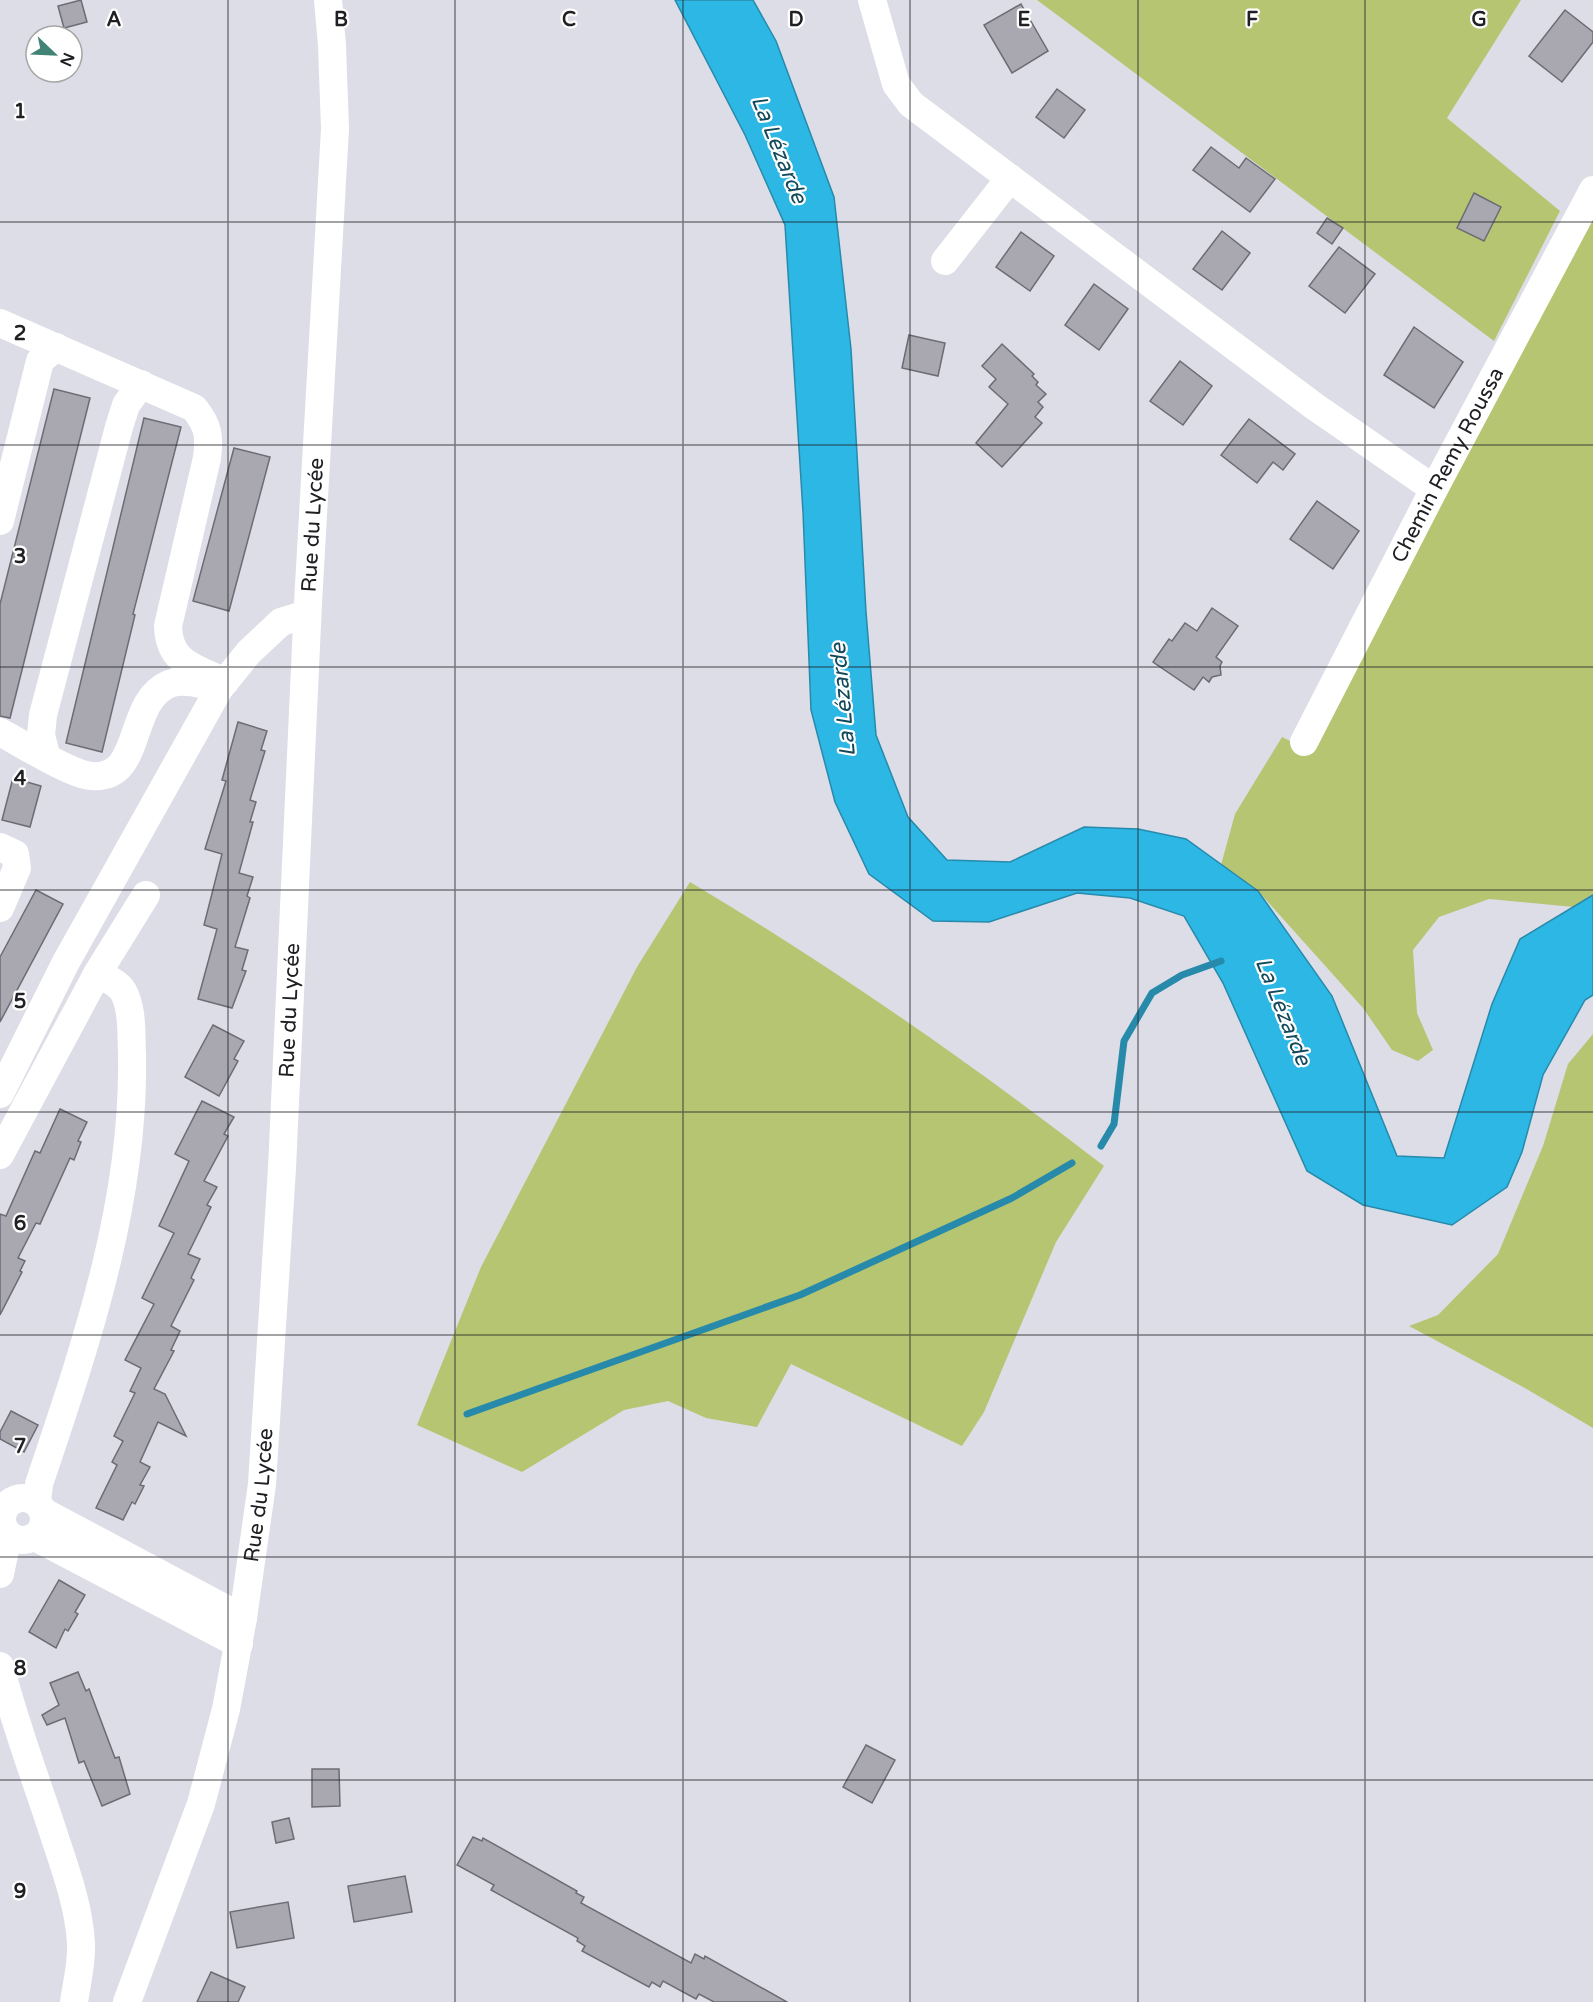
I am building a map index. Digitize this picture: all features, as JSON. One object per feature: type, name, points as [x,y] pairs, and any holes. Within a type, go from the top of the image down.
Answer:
[{"type":"street","name":"Rue du Lycée","points":[[127,2002],[201,1804],[226,1709],[241,1631],[262,1484],[281,1179],[307,614],[335,129],[328,0]]},
{"type":"street","points":[[872,0],[896,84],[911,104],[1314,406],[1434,489]]},
{"type":"street","points":[[945,261],[1011,178]]},
{"type":"street","name":"Chemin Remy Roussa","points":[[1304,742],[1434,489],[1593,190]]},
{"type":"street","points":[[0,323],[194,408],[206,422],[210,438],[207,458],[168,626],[168,640],[171,650],[179,658],[222,685]]},
{"type":"street","points":[[0,521],[40,361],[56,347]]},
{"type":"street","points":[[46,756],[41,735],[53,677],[119,427],[126,405],[141,384]]},
{"type":"street","points":[[0,1094],[66,963],[222,685],[249,652],[281,622],[307,614]]},
{"type":"street","points":[[0,732],[46,756],[92,776],[109,774],[122,765],[133,745],[143,708],[155,695],[170,684],[188,682],[222,685]]},
{"type":"street","points":[[0,847],[15,854],[18,868],[0,908]]},
{"type":"street","points":[[0,1155],[97,974],[146,895]]},
{"type":"street","points":[[0,1573],[6,1545],[28,1520],[98,1303],[116,1218],[126,1148],[132,1075],[128,1005],[122,990],[97,974]]},
{"type":"street","points":[[28,1520],[241,1631]]},
{"type":"street","points":[[0,1666],[22,1744],[56,1840],[77,1914],[81,1944],[80,1971],[74,2002]]},
{"type":"green space","points":[[1037,0],[1521,0],[1447,118],[1560,211],[1494,341]]},
{"type":"green space","points":[[1593,211],[1593,895],[1574,907],[1489,899],[1439,917],[1413,950],[1417,1013],[1433,1050],[1418,1061],[1392,1050],[1363,1008],[1258,891],[1221,865],[1235,814],[1282,737],[1308,750]]},
{"type":"green space","points":[[690,882],[849,982],[1003,1090],[1104,1166],[1056,1242],[984,1412],[962,1446],[791,1364],[757,1427],[706,1418],[668,1401],[624,1410],[522,1472],[417,1425],[481,1267],[637,967]]},
{"type":"green space","points":[[1593,1034],[1593,1428],[1523,1387],[1409,1326],[1438,1315],[1498,1254],[1543,1146],[1568,1064]]},
{"type":"water","name":"La Lézarde","points":[[675,0],[753,0],[776,41],[834,197],[851,349],[866,612],[876,735],[908,817],[947,860],[1010,862],[1084,827],[1138,829],[1186,839],[1258,891],[1332,996],[1397,1156],[1444,1158],[1492,1004],[1520,939],[1593,895],[1593,995],[1585,1000],[1543,1075],[1522,1152],[1507,1187],[1452,1225],[1363,1205],[1307,1171],[1223,983],[1184,916],[1130,898],[1077,893],[989,922],[933,921],[869,874],[835,802],[811,710],[803,512],[785,225],[745,135]]},
{"type":"building","points":[[81,0],[87,22],[63,24],[58,6]]},
{"type":"building","points":[[1021,4],[1048,51],[1012,73],[984,25]]},
{"type":"building","points":[[1565,10],[1593,32],[1593,42],[1562,82],[1529,56]]},
{"type":"building","points":[[1057,89],[1085,110],[1064,138],[1036,117]]},
{"type":"building","points":[[1211,147],[1239,168],[1246,158],[1275,179],[1250,212],[1193,170]]},
{"type":"building","points":[[1474,193],[1501,207],[1484,241],[1457,228]]},
{"type":"building","points":[[1327,218],[1343,228],[1332,244],[1317,233]]},
{"type":"building","points":[[1222,231],[1250,253],[1222,290],[1193,269]]},
{"type":"building","points":[[1021,232],[1054,256],[1030,291],[996,267]]},
{"type":"building","points":[[1339,247],[1375,274],[1345,313],[1309,286]]},
{"type":"building","points":[[1094,284],[1128,309],[1099,350],[1065,325]]},
{"type":"building","points":[[1414,327],[1463,362],[1434,408],[1384,375]]},
{"type":"building","points":[[909,335],[945,343],[938,376],[902,368]]},
{"type":"building","points":[[1002,344],[1034,374],[1032,376],[1038,382],[1036,385],[1046,394],[1038,402],[1043,407],[1035,417],[1042,423],[1002,467],[976,443],[1008,404],[989,387],[996,379],[982,366]]},
{"type":"building","points":[[1180,361],[1212,386],[1183,425],[1150,401]]},
{"type":"building","points":[[54,389],[90,398],[10,718],[0,716],[0,604]]},
{"type":"building","points":[[144,418],[181,427],[133,614],[135,615],[102,752],[66,743]]},
{"type":"building","points":[[1249,419],[1295,454],[1283,470],[1273,462],[1257,483],[1221,455]]},
{"type":"building","points":[[234,448],[270,457],[229,611],[193,601]]},
{"type":"building","points":[[1317,501],[1359,531],[1333,569],[1290,539]]},
{"type":"building","points":[[1212,608],[1238,626],[1216,657],[1222,662],[1221,675],[1212,677],[1209,682],[1203,677],[1194,690],[1153,662],[1169,639],[1172,641],[1185,623],[1197,631]]},
{"type":"building","points":[[238,722],[267,731],[261,750],[265,751],[250,800],[256,802],[250,822],[253,822],[239,873],[253,877],[247,896],[250,898],[235,947],[248,950],[242,970],[246,971],[232,1008],[198,999],[217,929],[204,925],[222,854],[205,849],[226,781],[222,780]]},
{"type":"building","points":[[13,778],[41,786],[30,827],[2,820]]},
{"type":"building","points":[[36,890],[63,904],[0,1022],[0,957]]},
{"type":"building","points":[[213,1025],[244,1041],[234,1059],[238,1061],[219,1096],[185,1077]]},
{"type":"building","points":[[202,1101],[234,1117],[224,1134],[228,1136],[204,1181],[217,1187],[207,1205],[211,1207],[188,1254],[200,1259],[191,1278],[194,1280],[171,1326],[180,1331],[171,1350],[174,1351],[154,1389],[165,1394],[186,1436],[158,1422],[140,1462],[150,1467],[140,1485],[144,1486],[135,1504],[132,1502],[123,1520],[96,1508],[117,1465],[112,1462],[123,1441],[114,1436],[135,1393],[130,1391],[141,1368],[125,1360],[154,1304],[142,1298],[174,1233],[159,1226],[189,1161],[175,1154]]},
{"type":"building","points":[[60,1109],[87,1122],[78,1141],[81,1142],[74,1160],[70,1158],[40,1224],[36,1223],[18,1258],[25,1261],[20,1271],[22,1272],[0,1315],[0,1214],[6,1216],[35,1151],[40,1153]]},
{"type":"building","points":[[11,1411],[38,1425],[24,1452],[0,1439],[0,1432]]},
{"type":"building","points":[[59,1580],[85,1595],[75,1612],[78,1614],[68,1631],[65,1629],[56,1648],[29,1632]]},
{"type":"building","points":[[78,1672],[86,1691],[89,1689],[115,1758],[119,1757],[130,1794],[102,1806],[84,1761],[79,1763],[65,1718],[47,1725],[42,1715],[59,1705],[50,1683]]},
{"type":"building","points":[[866,1745],[895,1760],[872,1803],[843,1787]]},
{"type":"building","points":[[312,1769],[339,1769],[340,1806],[312,1807]]},
{"type":"building","points":[[289,1818],[294,1839],[276,1843],[272,1822]]},
{"type":"building","points":[[473,1837],[482,1841],[483,1838],[577,1891],[576,1893],[584,1897],[581,1903],[691,1963],[695,1954],[704,1959],[705,1956],[787,2002],[714,2002],[699,1994],[696,1999],[663,1981],[660,1987],[652,1982],[649,1987],[582,1951],[585,1946],[577,1941],[578,1938],[491,1890],[494,1885],[457,1865]]},
{"type":"building","points":[[405,1876],[412,1912],[354,1922],[348,1886]]},
{"type":"building","points":[[288,1902],[294,1938],[237,1948],[230,1912]]},
{"type":"building","points":[[211,1972],[245,1987],[238,2002],[197,2002]]},
{"type":"waterway","points":[[1101,1146],[1114,1124],[1124,1041],[1152,993],[1182,975],[1221,961]]},
{"type":"waterway","points":[[467,1414],[800,1295],[1012,1198],[1072,1163]]}]
